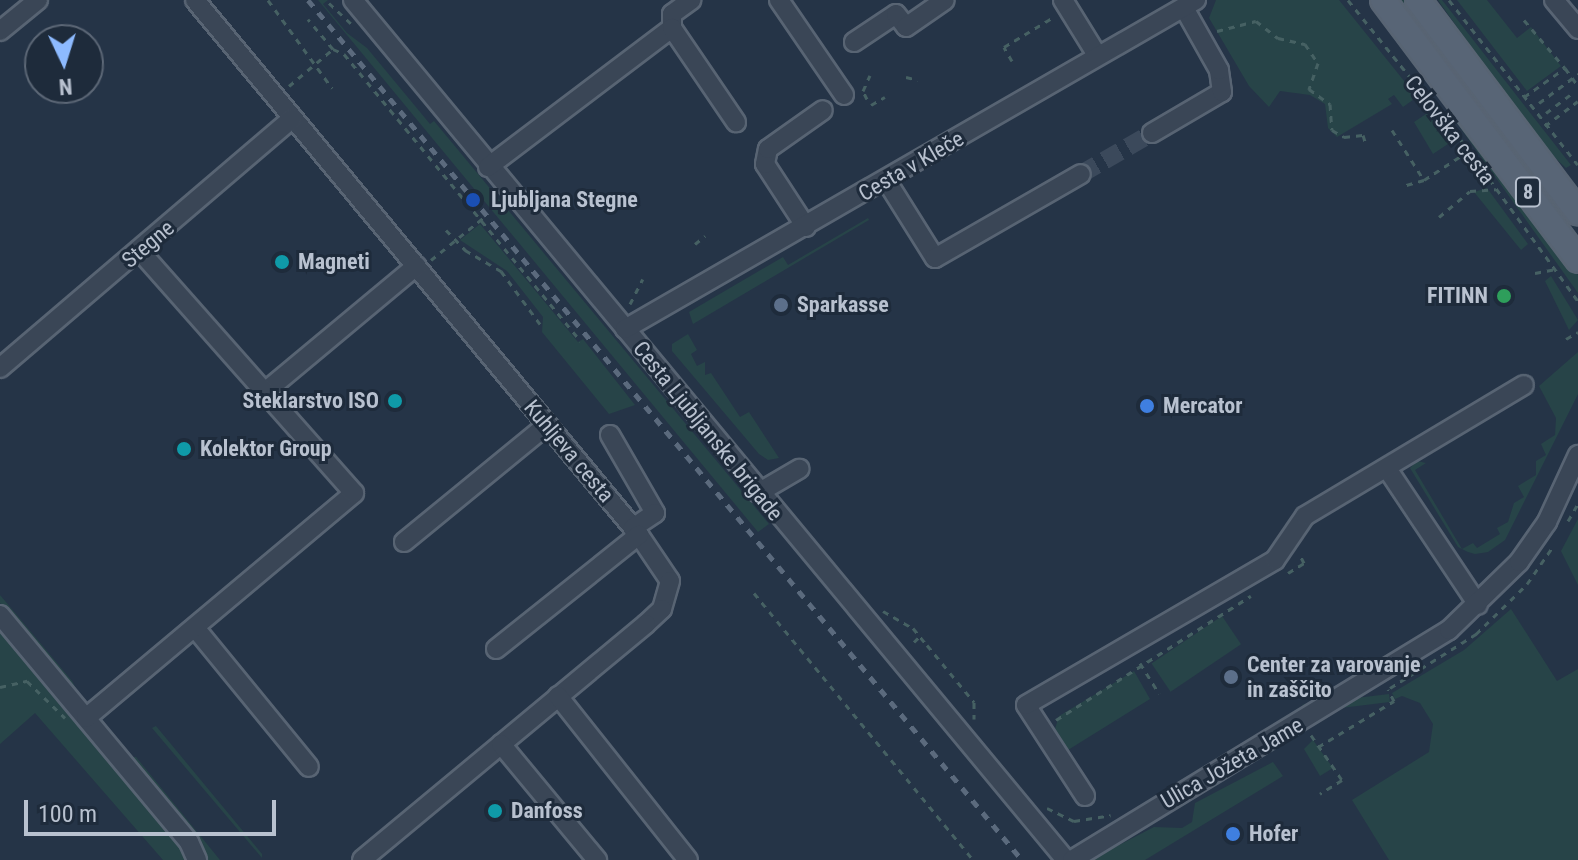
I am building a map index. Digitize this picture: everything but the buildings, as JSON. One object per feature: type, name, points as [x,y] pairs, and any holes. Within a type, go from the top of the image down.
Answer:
[{"type":"main road","name":"Celovška cesta","points":[[1383,0],[1578,260]]},
{"type":"main road","name":"8","points":[[1418,0],[1578,212]]},
{"type":"street","points":[[0,31],[38,0]]},
{"type":"street","name":"Kuhljeva cesta","points":[[195,0],[636,532],[670,581],[662,609],[362,860]]},
{"type":"street","name":"Cesta Ljubljanske brigade","points":[[353,0],[758,493],[1066,860]]},
{"type":"street","points":[[691,0],[672,14],[672,28],[736,122]]},
{"type":"street","points":[[779,0],[844,95]]},
{"type":"street","points":[[854,42],[896,14],[906,27],[945,0]]},
{"type":"street","points":[[1554,0],[1578,29]]},
{"type":"street","points":[[1066,4],[1097,55]]},
{"type":"street","points":[[1152,133],[1222,92],[1219,70],[1202,40],[1190,4]]},
{"type":"street","name":"Cesta v Kleče","points":[[625,329],[1190,4]]},
{"type":"street","points":[[488,167],[672,28]]},
{"type":"street","points":[[806,227],[765,164],[768,149],[823,110]]},
{"type":"street","name":"Stegne","points":[[0,368],[293,118]]},
{"type":"street","points":[[886,180],[935,258],[1081,174]]},
{"type":"street","points":[[82,713],[196,629],[354,493],[140,251]]},
{"type":"street","points":[[265,392],[417,268]]},
{"type":"street","points":[[1085,796],[1026,705],[1275,560],[1305,516],[1388,470],[1524,385]]},
{"type":"street","points":[[404,542],[547,425]]},
{"type":"street","points":[[496,649],[655,513],[610,435]]},
{"type":"street","name":"Ulica Jožeta Jame","points":[[1072,860],[1449,630],[1519,562],[1547,522],[1578,455]]},
{"type":"street","points":[[758,493],[799,469]]},
{"type":"street","points":[[1388,470],[1478,605]]},
{"type":"street","points":[[0,615],[189,842],[197,860]]},
{"type":"street","points":[[196,629],[309,767]]},
{"type":"street","points":[[558,696],[688,860]]},
{"type":"street","points":[[501,744],[597,860]]},
{"type":"path","points":[[268,0],[332,88]]},
{"type":"path","name":"Celovška cesta","points":[[1348,0],[1496,189],[1578,301]]},
{"type":"path","points":[[1449,0],[1578,165]]},
{"type":"path","points":[[329,3],[350,27]]},
{"type":"path","points":[[1012,61],[1004,47],[1066,4]]},
{"type":"path","points":[[308,19],[333,49],[344,54],[581,341]]},
{"type":"path","points":[[1524,20],[1578,86]]},
{"type":"path","points":[[1202,40],[1256,21],[1278,38],[1305,44],[1318,63],[1309,89],[1330,104],[1332,130],[1344,137],[1363,135],[1366,145]]},
{"type":"path","points":[[276,97],[333,49]]},
{"type":"path","points":[[1523,97],[1565,68]]},
{"type":"path","points":[[1539,103],[1578,74]]},
{"type":"path","points":[[867,99],[863,91],[870,75]]},
{"type":"path","points":[[906,77],[918,80]]},
{"type":"path","points":[[1546,113],[1571,94]]},
{"type":"path","points":[[871,105],[885,97]]},
{"type":"path","points":[[1545,126],[1578,101]]},
{"type":"path","points":[[1392,130],[1424,180]]},
{"type":"path","points":[[1403,186],[1424,180],[1461,156]]},
{"type":"path","points":[[1439,217],[1470,191],[1496,189]]},
{"type":"path","points":[[417,268],[482,219]]},
{"type":"path","points":[[446,230],[501,271],[540,324]]},
{"type":"path","points":[[695,244],[705,236]]},
{"type":"path","points":[[1535,273],[1555,269]]},
{"type":"path","points":[[630,304],[643,279]]},
{"type":"path","points":[[1566,339],[1578,332]]},
{"type":"path","points":[[754,593],[973,860]]},
{"type":"path","points":[[877,607],[920,636],[974,702],[977,727]]},
{"type":"path","points":[[914,642],[920,636]]},
{"type":"path","points":[[1128,646],[1159,694]]},
{"type":"path","points":[[0,687],[27,681],[62,720],[82,713]]},
{"type":"path","points":[[1318,747],[1394,701],[1388,689]]},
{"type":"path","points":[[1311,735],[1342,780],[1320,794]]},
{"type":"path","points":[[1039,801],[1066,820],[1085,820],[1113,814]]},
{"type":"green space","points":[[318,0],[328,0],[323,4],[347,33],[367,48],[430,124],[434,121],[769,524],[758,532]]},
{"type":"green space","points":[[1216,0],[1339,0],[1417,97],[1403,107],[1394,95],[1388,99],[1392,104],[1337,137],[1328,128],[1325,104],[1310,95],[1280,91],[1269,107],[1249,86],[1209,18]]},
{"type":"green space","points":[[1394,0],[1406,0],[1510,136],[1578,232]]},
{"type":"green space","points":[[1438,0],[1442,0],[1571,165],[1566,168],[1537,141]]},
{"type":"green space","points":[[1457,0],[1487,0],[1517,38],[1531,27],[1561,66],[1527,91]]},
{"type":"green space","points":[[1429,112],[1451,142],[1433,154],[1414,122]]},
{"type":"green space","points":[[1449,112],[1472,132],[1578,275],[1578,293]]},
{"type":"green space","points":[[1487,188],[1528,244],[1521,250],[1474,192]]},
{"type":"green space","points":[[868,218],[693,324],[689,312],[783,257],[788,265]]},
{"type":"green space","points":[[480,224],[578,342],[583,339],[635,405],[609,414],[542,332],[543,317],[507,271],[460,240]]},
{"type":"green space","points":[[1551,276],[1578,320],[1569,330],[1545,281]]},
{"type":"green space","points":[[688,334],[697,350],[691,354],[697,366],[705,362],[705,375],[711,373],[740,417],[749,412],[779,458],[768,460],[759,454],[672,351],[672,344]]},
{"type":"green space","points":[[1578,352],[1578,394],[1505,540],[1488,552],[1475,554],[1462,549],[1473,543],[1477,548],[1500,534],[1497,528],[1508,522],[1514,503],[1524,497],[1518,486],[1536,475],[1536,461],[1546,455],[1541,444],[1555,435],[1556,418],[1539,386]]},
{"type":"green space","points":[[1417,461],[1426,463],[1415,470],[1462,549],[1410,468]]},
{"type":"green space","points":[[1578,519],[1578,585],[1561,551]]},
{"type":"green space","points":[[0,595],[72,681],[80,696],[0,603]]},
{"type":"green space","points":[[1511,609],[1557,681],[1578,669],[1578,860],[1389,860],[1352,800],[1429,752],[1433,724],[1420,703],[1402,696],[1395,699],[1392,693],[1464,650]]},
{"type":"green space","points":[[1222,616],[1241,644],[1171,692],[1152,664]]},
{"type":"green space","points":[[0,629],[177,841],[187,860],[163,860],[35,713],[0,744]]},
{"type":"green space","points":[[1134,671],[1150,699],[1068,750],[1055,729],[1059,716]]},
{"type":"green space","points":[[1389,694],[1390,702],[1304,713],[1303,705]]},
{"type":"green space","points":[[156,726],[262,854],[262,858],[152,728]]},
{"type":"green space","points":[[1313,740],[1333,768],[1320,776],[1304,749]]},
{"type":"green space","points":[[130,757],[136,757],[220,860],[206,860],[200,844]]},
{"type":"green space","points":[[1273,762],[1283,776],[1145,860],[1090,860],[1154,827],[1182,828],[1192,822],[1195,803]]},
{"type":"tunnel","points":[[1081,174],[1152,133]]},
{"type":"railway","points":[[308,0],[1022,860]]},
{"type":"place","name":"Ljubljana Stegne","points":[[473,200]]},
{"type":"place","name":"Magneti","points":[[282,262]]},
{"type":"place","name":"FITINN","points":[[1504,296]]},
{"type":"place","name":"Sparkasse","points":[[781,305]]},
{"type":"place","name":"Steklarstvo ISO","points":[[395,401]]},
{"type":"place","name":"Mercator","points":[[1147,406]]},
{"type":"place","name":"Kolektor Group","points":[[184,449]]},
{"type":"place","name":"Center za varovanje in zaščito","points":[[1231,677]]},
{"type":"place","name":"Danfoss","points":[[495,811]]},
{"type":"place","name":"Hofer","points":[[1233,834]]}]
